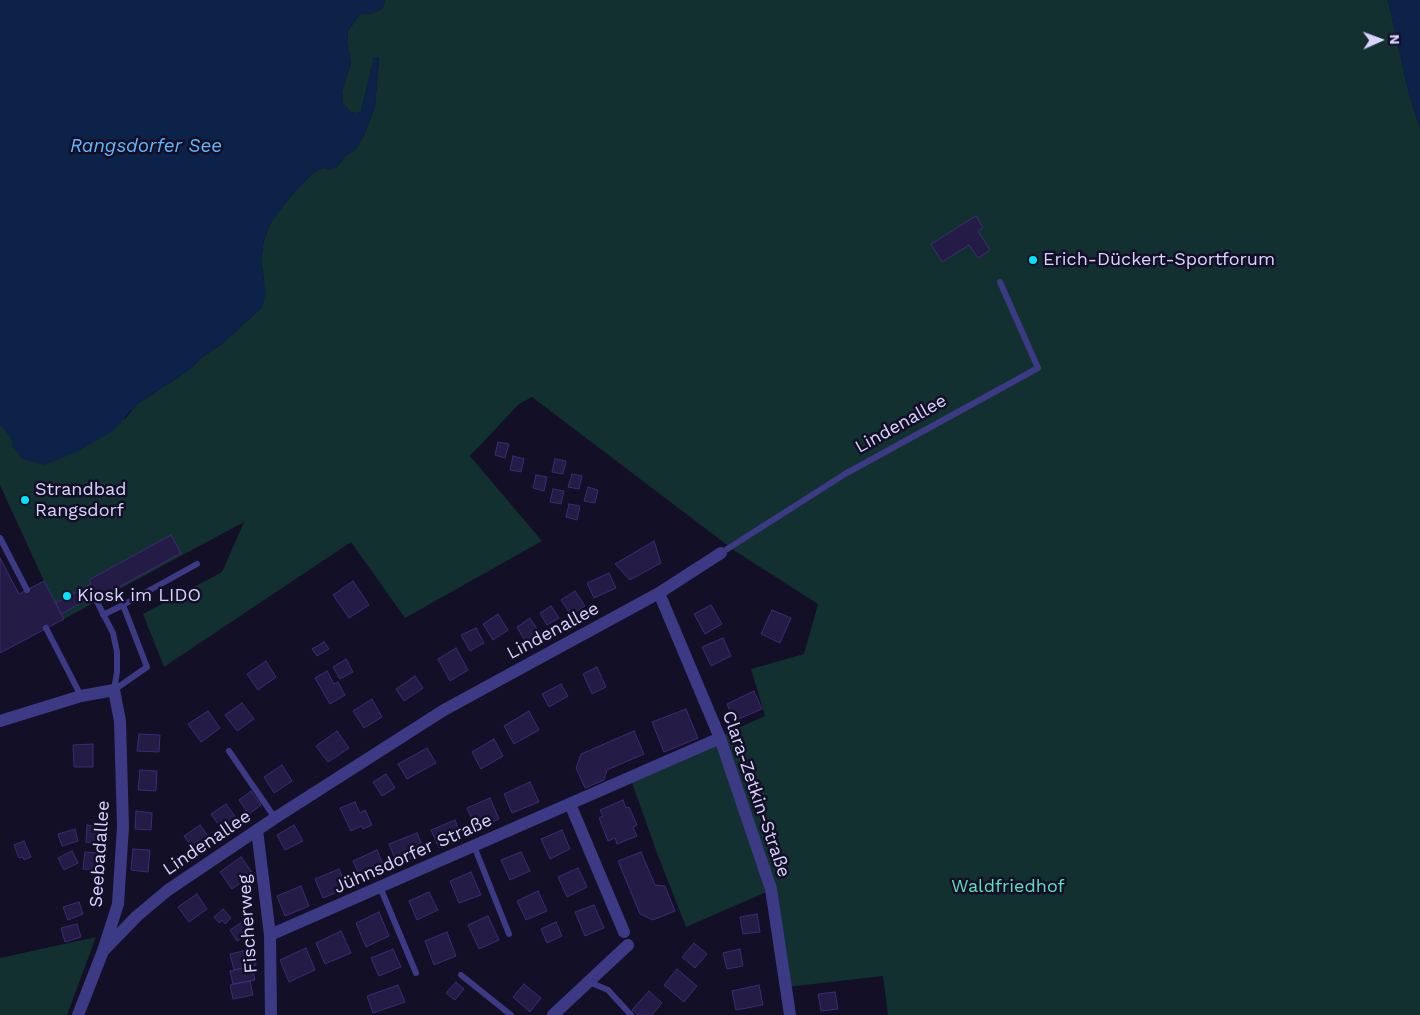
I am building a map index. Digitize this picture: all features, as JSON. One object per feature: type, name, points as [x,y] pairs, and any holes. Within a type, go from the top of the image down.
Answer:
[{"type":"street","name":"Lindenallee","points":[[103,951],[136,916],[168,890],[275,818],[444,710],[659,593],[721,553]]},
{"type":"street","name":"Clara-Zetkin-Straße","points":[[659,593],[720,738],[771,889],[790,1015]]},
{"type":"street","points":[[1,720],[82,696],[114,690]]},
{"type":"street","name":"Seebadallee","points":[[78,1015],[103,951],[118,904],[123,827],[120,721],[114,690]]},
{"type":"street","name":"Jühnsdorfer Straße","points":[[270,935],[720,738]]},
{"type":"street","points":[[570,804],[624,932]]},
{"type":"street","name":"Fischerweg","points":[[257,830],[270,935],[271,1015]]},
{"type":"street","points":[[553,1015],[628,945]]},
{"type":"lane","name":"Lindenallee","points":[[721,553],[845,474],[1038,368],[1000,282]]},
{"type":"lane","points":[[0,538],[27,590]]},
{"type":"lane","points":[[104,615],[197,564]]},
{"type":"lane","points":[[94,596],[112,634],[117,652],[117,672],[114,690]]},
{"type":"lane","points":[[114,690],[147,667],[123,605]]},
{"type":"lane","points":[[46,628],[82,696]]},
{"type":"lane","points":[[230,751],[275,818]]},
{"type":"lane","points":[[474,846],[509,934]]},
{"type":"lane","points":[[380,887],[416,973]]},
{"type":"lane","points":[[461,975],[511,1015]]},
{"type":"lane","points":[[589,982],[608,990],[631,1015]]},
{"type":"green space","name":"Waldfriedhof","points":[[385,0],[1388,0],[1409,94],[1420,128],[1420,1015],[888,1015],[883,976],[787,987],[771,890],[686,927],[630,777],[765,716],[751,669],[804,654],[818,604],[735,551],[532,397],[519,404],[470,456],[542,541],[405,618],[351,542],[164,667],[143,614],[222,572],[244,522],[64,619],[44,581],[0,485],[0,425],[12,440],[126,418],[136,405],[189,370],[201,358],[223,343],[262,307],[264,278],[261,260],[264,240],[271,222],[291,196],[313,173],[323,168],[337,167],[346,155],[355,150],[364,135],[375,106],[379,58],[374,57],[361,112],[350,112],[343,103],[342,91],[351,63],[347,43],[348,31],[360,14],[374,13],[383,8]]},
{"type":"green space","points":[[96,937],[67,1015],[0,1015],[0,958]]},
{"type":"water","name":"Rangsdorfer See","points":[[0,0],[385,0],[383,8],[374,13],[360,14],[348,31],[347,43],[351,63],[342,91],[343,103],[350,112],[361,112],[374,57],[379,57],[375,106],[364,135],[355,150],[346,155],[337,167],[330,170],[323,168],[313,173],[291,196],[271,222],[264,240],[261,260],[266,294],[262,307],[223,343],[201,358],[189,370],[136,405],[113,431],[77,452],[44,465],[22,459],[12,446],[12,440],[0,425]]},
{"type":"water","points":[[1388,0],[1420,0],[1420,128],[1409,94]]},
{"type":"building","points":[[976,216],[983,228],[978,231],[990,250],[978,258],[969,245],[942,262],[931,244]]},
{"type":"building","points":[[498,442],[509,444],[505,458],[495,455]]},
{"type":"building","points":[[513,456],[524,459],[521,472],[510,470]]},
{"type":"building","points":[[555,459],[566,461],[563,474],[552,472]]},
{"type":"building","points":[[572,474],[582,476],[579,489],[568,487]]},
{"type":"building","points":[[536,475],[547,477],[544,491],[533,488]]},
{"type":"building","points":[[588,487],[598,490],[595,503],[584,501]]},
{"type":"building","points":[[553,489],[564,491],[561,504],[550,502]]},
{"type":"building","points":[[569,504],[580,506],[577,520],[566,517]]},
{"type":"building","points":[[171,535],[181,553],[99,598],[97,594],[61,614],[56,603],[91,584],[89,580]]},
{"type":"building","points":[[654,541],[661,563],[630,580],[615,564]]},
{"type":"building","points":[[0,558],[19,594],[44,581],[64,619],[0,653]]},
{"type":"building","points":[[609,573],[616,588],[594,598],[587,583]]},
{"type":"building","points":[[353,581],[369,605],[349,618],[333,595]]},
{"type":"building","points":[[575,591],[585,606],[571,615],[561,600]]},
{"type":"building","points":[[711,605],[722,624],[705,634],[694,614]]},
{"type":"building","points":[[551,606],[559,618],[547,625],[540,613]]},
{"type":"building","points":[[772,610],[791,618],[780,643],[761,634]]},
{"type":"building","points":[[498,614],[508,630],[493,640],[483,624]]},
{"type":"building","points":[[530,618],[539,632],[525,641],[517,627]]},
{"type":"building","points":[[476,628],[484,643],[470,651],[461,635]]},
{"type":"building","points":[[723,638],[731,656],[711,666],[702,647]]},
{"type":"building","points":[[324,642],[329,649],[317,656],[312,649]]},
{"type":"building","points":[[456,648],[468,670],[450,681],[438,659]]},
{"type":"building","points":[[346,659],[353,672],[340,679],[333,667]]},
{"type":"building","points":[[266,661],[276,677],[258,690],[247,674]]},
{"type":"building","points":[[597,667],[606,687],[592,694],[583,674]]},
{"type":"building","points":[[327,671],[334,684],[338,682],[345,695],[330,704],[315,678]]},
{"type":"building","points":[[415,676],[423,688],[404,701],[396,689]]},
{"type":"building","points":[[561,684],[568,696],[549,707],[542,694]]},
{"type":"building","points":[[754,691],[762,709],[734,721],[727,704]]},
{"type":"building","points":[[372,699],[382,717],[364,728],[353,711]]},
{"type":"building","points":[[242,703],[254,719],[237,731],[225,715]]},
{"type":"building","points":[[686,709],[698,738],[664,752],[652,722]]},
{"type":"building","points":[[208,711],[220,728],[201,742],[188,724]]},
{"type":"building","points":[[529,711],[539,730],[514,744],[504,726]]},
{"type":"building","points":[[337,731],[349,748],[328,762],[316,746]]},
{"type":"building","points":[[634,731],[644,754],[607,770],[604,780],[585,788],[576,768],[581,754]]},
{"type":"building","points":[[139,734],[160,735],[159,752],[137,751]]},
{"type":"building","points":[[494,739],[503,756],[481,769],[472,752]]},
{"type":"building","points":[[93,744],[93,767],[74,767],[73,745]]},
{"type":"building","points":[[427,748],[436,763],[407,779],[398,764]]},
{"type":"building","points":[[282,765],[292,781],[274,793],[264,777]]},
{"type":"building","points":[[140,770],[157,771],[156,791],[138,790]]},
{"type":"building","points":[[386,774],[395,788],[382,796],[373,782]]},
{"type":"building","points":[[530,782],[539,802],[512,813],[504,794]]},
{"type":"building","points":[[251,791],[261,805],[249,814],[239,800]]},
{"type":"building","points":[[490,798],[499,819],[476,829],[467,808]]},
{"type":"building","points":[[623,800],[626,808],[629,807],[637,825],[633,827],[637,836],[617,844],[615,838],[608,841],[599,818],[603,816],[600,810]]},
{"type":"building","points":[[355,802],[360,813],[365,810],[372,825],[363,829],[361,826],[351,831],[340,808]]},
{"type":"building","points":[[226,804],[236,818],[221,828],[211,814]]},
{"type":"building","points":[[136,811],[152,813],[151,830],[135,829]]},
{"type":"building","points":[[455,820],[462,838],[439,848],[431,830]]},
{"type":"building","points":[[87,825],[100,827],[98,844],[86,842]]},
{"type":"building","points":[[200,825],[212,842],[196,853],[184,836]]},
{"type":"building","points":[[294,825],[303,841],[285,850],[277,835]]},
{"type":"building","points":[[75,829],[78,841],[62,846],[58,834]]},
{"type":"building","points":[[562,830],[570,849],[550,859],[541,839]]},
{"type":"building","points":[[417,833],[425,852],[397,864],[389,844]]},
{"type":"building","points":[[24,841],[31,857],[24,860],[23,857],[19,858],[14,845]]},
{"type":"building","points":[[133,849],[150,850],[148,872],[131,870]]},
{"type":"building","points":[[377,850],[385,869],[362,880],[353,861]]},
{"type":"building","points":[[72,851],[78,863],[64,870],[58,858]]},
{"type":"building","points":[[85,852],[98,853],[96,870],[83,869]]},
{"type":"building","points":[[521,852],[530,871],[510,880],[501,860]]},
{"type":"building","points":[[641,852],[655,885],[665,886],[675,911],[653,920],[640,914],[618,861]]},
{"type":"building","points":[[241,857],[253,874],[232,889],[220,872]]},
{"type":"building","points":[[578,868],[587,887],[567,897],[558,877]]},
{"type":"building","points":[[339,869],[347,888],[323,898],[315,879]]},
{"type":"building","points":[[471,872],[481,895],[459,903],[450,881]]},
{"type":"building","points":[[301,886],[309,906],[285,916],[277,896]]},
{"type":"building","points":[[538,891],[547,911],[526,920],[517,901]]},
{"type":"building","points":[[429,892],[438,910],[417,920],[409,901]]},
{"type":"building","points":[[197,894],[207,909],[189,922],[178,907]]},
{"type":"building","points":[[79,902],[83,914],[68,920],[63,907]]},
{"type":"building","points":[[594,905],[604,928],[585,936],[575,912]]},
{"type":"building","points":[[223,909],[231,918],[225,924],[222,920],[219,923],[214,917]]},
{"type":"building","points":[[379,912],[389,936],[366,947],[356,923]]},
{"type":"building","points":[[757,914],[760,932],[743,934],[740,917]]},
{"type":"building","points":[[488,916],[499,940],[479,949],[468,925]]},
{"type":"building","points":[[244,921],[251,932],[237,941],[230,930]]},
{"type":"building","points":[[556,922],[562,936],[547,943],[541,929]]},
{"type":"building","points":[[77,924],[81,937],[65,942],[61,928]]},
{"type":"building","points":[[341,931],[351,953],[325,964],[316,943]]},
{"type":"building","points":[[447,932],[456,956],[434,965],[425,941]]},
{"type":"building","points":[[694,943],[707,954],[695,968],[682,957]]},
{"type":"building","points":[[306,948],[315,970],[289,982],[280,960]]},
{"type":"building","points":[[253,949],[256,965],[234,970],[230,954]]},
{"type":"building","points":[[393,949],[401,967],[379,976],[371,958]]},
{"type":"building","points":[[740,949],[743,966],[727,969],[723,953]]},
{"type":"building","points":[[252,966],[255,980],[233,984],[230,971]]},
{"type":"building","points":[[677,969],[697,986],[684,1002],[664,985]]},
{"type":"building","points":[[250,981],[253,995],[233,999],[230,985]]},
{"type":"building","points":[[456,982],[464,989],[455,1000],[446,993]]},
{"type":"building","points":[[524,984],[541,998],[530,1012],[513,997]]},
{"type":"building","points":[[398,985],[405,1002],[373,1013],[367,996]]},
{"type":"building","points":[[759,985],[763,1005],[736,1010],[732,991]]},
{"type":"building","points":[[649,991],[662,1003],[652,1015],[638,1015],[632,1010]]},
{"type":"building","points":[[835,992],[838,1009],[821,1011],[818,994]]},
{"type":"place","name":"Erich-Dückert-Sportforum","points":[[1033,260]]},
{"type":"place","name":"Strandbad Rangsdorf","points":[[25,500]]},
{"type":"place","name":"Kiosk im LIDO","points":[[67,596]]}]
